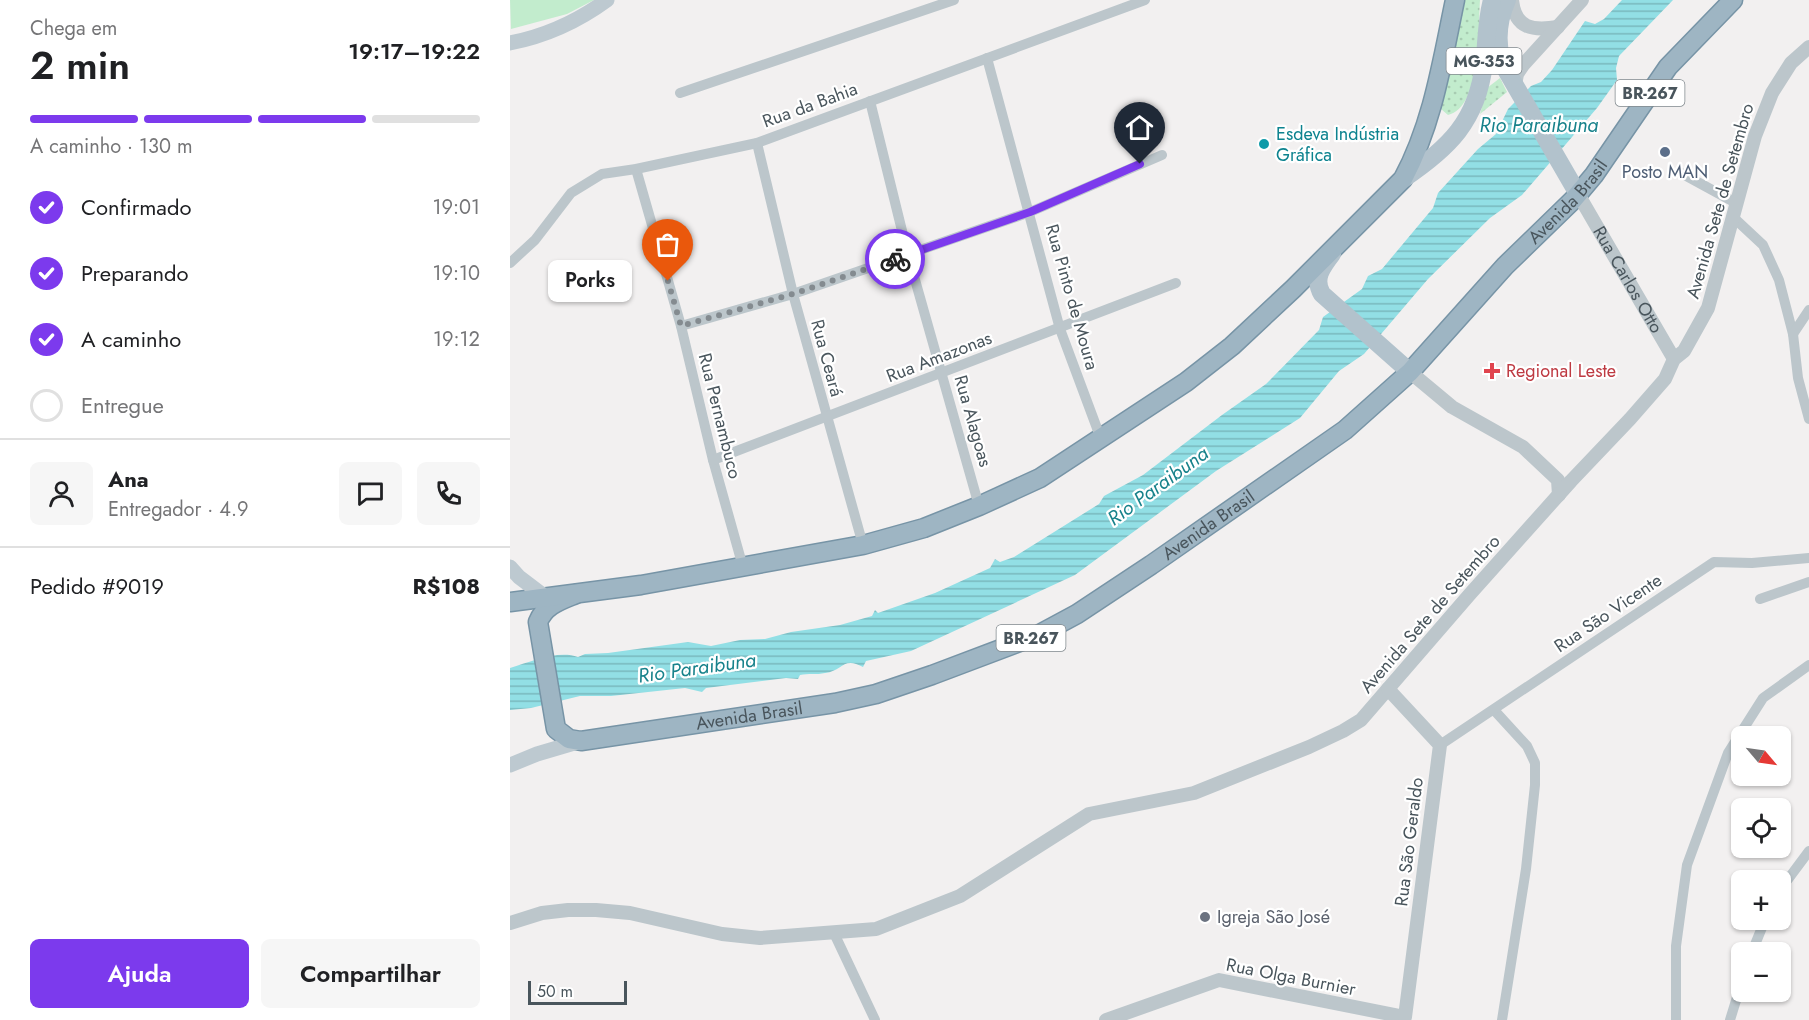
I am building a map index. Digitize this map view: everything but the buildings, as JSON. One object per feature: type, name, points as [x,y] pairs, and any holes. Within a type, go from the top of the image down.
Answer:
[{"type":"highway","points":[[512,602],[743,567],[863,545],[924,528],[1040,478],[1186,382],[1232,346],[1403,179],[1413,161],[1429,119],[1455,0]]},
{"type":"highway","name":"Avenida Brasil","points":[[581,741],[835,703],[876,694],[1038,635],[1077,614],[1329,442],[1410,372],[1505,266],[1578,194],[1594,175],[1668,67],[1733,0]]},
{"type":"highway","points":[[576,594],[553,603],[542,611],[539,629],[555,725],[568,739],[581,741]]},
{"type":"highway","points":[[512,602],[527,614],[539,629]]},
{"type":"main road","points":[[510,43],[539,36],[569,24],[606,0]]},
{"type":"main road","name":"MG-353","points":[[1403,179],[1445,148],[1468,120],[1476,101],[1483,72],[1492,0]]},
{"type":"main road","name":"Rua Carlos Otto","points":[[1507,0],[1500,21],[1499,54],[1502,63],[1578,194]]},
{"type":"main road","points":[[1344,239],[1321,272],[1318,286],[1322,294],[1410,372]]},
{"type":"main road","points":[[510,567],[519,578],[544,596]]},
{"type":"main road","points":[[537,754],[551,742],[555,725]]},
{"type":"main road","name":"Avenida Brasil","points":[[510,765],[581,741]]},
{"type":"street","points":[[680,93],[954,0]]},
{"type":"street","name":"Rua da Bahia","points":[[510,263],[534,240],[571,194],[602,174],[636,169],[757,142],[1145,0]]},
{"type":"street","points":[[1512,0],[1515,15],[1527,27],[1546,29],[1558,27]]},
{"type":"street","points":[[1517,90],[1517,74],[1523,65],[1582,0]]},
{"type":"street","name":"Avenida Sete de Setembro","points":[[510,923],[542,913],[596,910],[630,913],[722,934],[760,938],[876,929],[960,896],[1089,814],[1194,793],[1309,747],[1344,731],[1361,720],[1559,495],[1564,480],[1630,419],[1665,379],[1674,359],[1684,351],[1708,308],[1755,136],[1772,93],[1791,63],[1809,47]]},
{"type":"street","name":"Rua Pinto de Moura","points":[[987,58],[1060,329],[1101,439]]},
{"type":"street","name":"Rua Alagoas","points":[[870,101],[908,255],[979,506]]},
{"type":"street","name":"Rua Ceará","points":[[757,142],[793,294],[863,545]]},
{"type":"street","points":[[681,326],[793,294],[1030,212],[1162,155]]},
{"type":"street","name":"Rua Pernambuco","points":[[636,169],[681,326],[713,460],[743,567]]},
{"type":"street","points":[[1681,173],[1734,210],[1763,245],[1786,302],[1793,333],[1798,378],[1809,419]]},
{"type":"street","name":"Rua Carlos Otto","points":[[1578,194],[1674,359]]},
{"type":"street","name":"Rua Amazonas","points":[[713,460],[1176,283]]},
{"type":"street","points":[[1793,333],[1809,310]]},
{"type":"street","points":[[1410,372],[1452,407],[1523,447],[1564,480]]},
{"type":"street","name":"Rua São Vicente","points":[[1440,745],[1714,562],[1752,563],[1809,558]]},
{"type":"street","points":[[1760,599],[1809,582]]},
{"type":"street","points":[[1676,1020],[1676,946],[1688,864],[1728,753],[1762,699],[1809,665]]},
{"type":"street","points":[[1388,688],[1440,745]]},
{"type":"street","points":[[1494,710],[1527,746],[1535,763],[1535,785],[1526,869],[1502,1020]]},
{"type":"street","name":"Rua São Geraldo","points":[[1404,1018],[1440,745]]},
{"type":"street","points":[[1791,875],[1809,851]]},
{"type":"street","points":[[833,931],[875,1020]]},
{"type":"street","name":"Rua Olga Burnier","points":[[1106,1020],[1219,980],[1404,1018]]},
{"type":"street","points":[[1730,1020],[1736,1002]]},
{"type":"green space","points":[[510,0],[594,0],[567,14],[511,29]]},
{"type":"green space","points":[[1463,0],[1480,0],[1476,65],[1467,98],[1459,109],[1448,115],[1441,109],[1441,103]]},
{"type":"green space","points":[[1500,78],[1507,92],[1480,114],[1487,88]]},
{"type":"water","name":"Rio Paraibuna","points":[[1622,0],[1673,0],[1619,56],[1616,68],[1617,80],[1597,108],[1522,195],[1490,218],[1428,279],[1364,354],[1339,371],[1300,418],[1216,471],[1075,575],[911,651],[866,661],[863,667],[851,663],[831,672],[800,675],[798,679],[786,678],[706,688],[702,692],[685,688],[611,696],[580,696],[531,708],[510,710],[510,668],[553,656],[578,657],[585,654],[688,642],[711,646],[840,625],[872,616],[875,610],[878,613],[935,593],[990,568],[995,559],[1000,562],[1014,557],[1099,504],[1104,496],[1143,475],[1266,384],[1319,330],[1323,317],[1362,289],[1368,276],[1382,269],[1433,208],[1438,193],[1478,149],[1496,134],[1508,109],[1531,86],[1541,82],[1552,70],[1585,21],[1595,24],[1604,19]]},
{"type":"way so far","points":[[668,281],[681,326],[793,294],[895,259]]},
{"type":"place","name":"Esdeva Indústria Gráfica","points":[[1264,144]]},
{"type":"place","name":"Posto MAN","points":[[1665,152]]},
{"type":"place","name":"Porks","points":[[668,281]]},
{"type":"place","name":"Regional Leste","points":[[1492,371]]},
{"type":"place","name":"Igreja São José","points":[[1205,917]]},
{"type":"route","points":[[895,259],[1030,212],[1140,164]]}]
